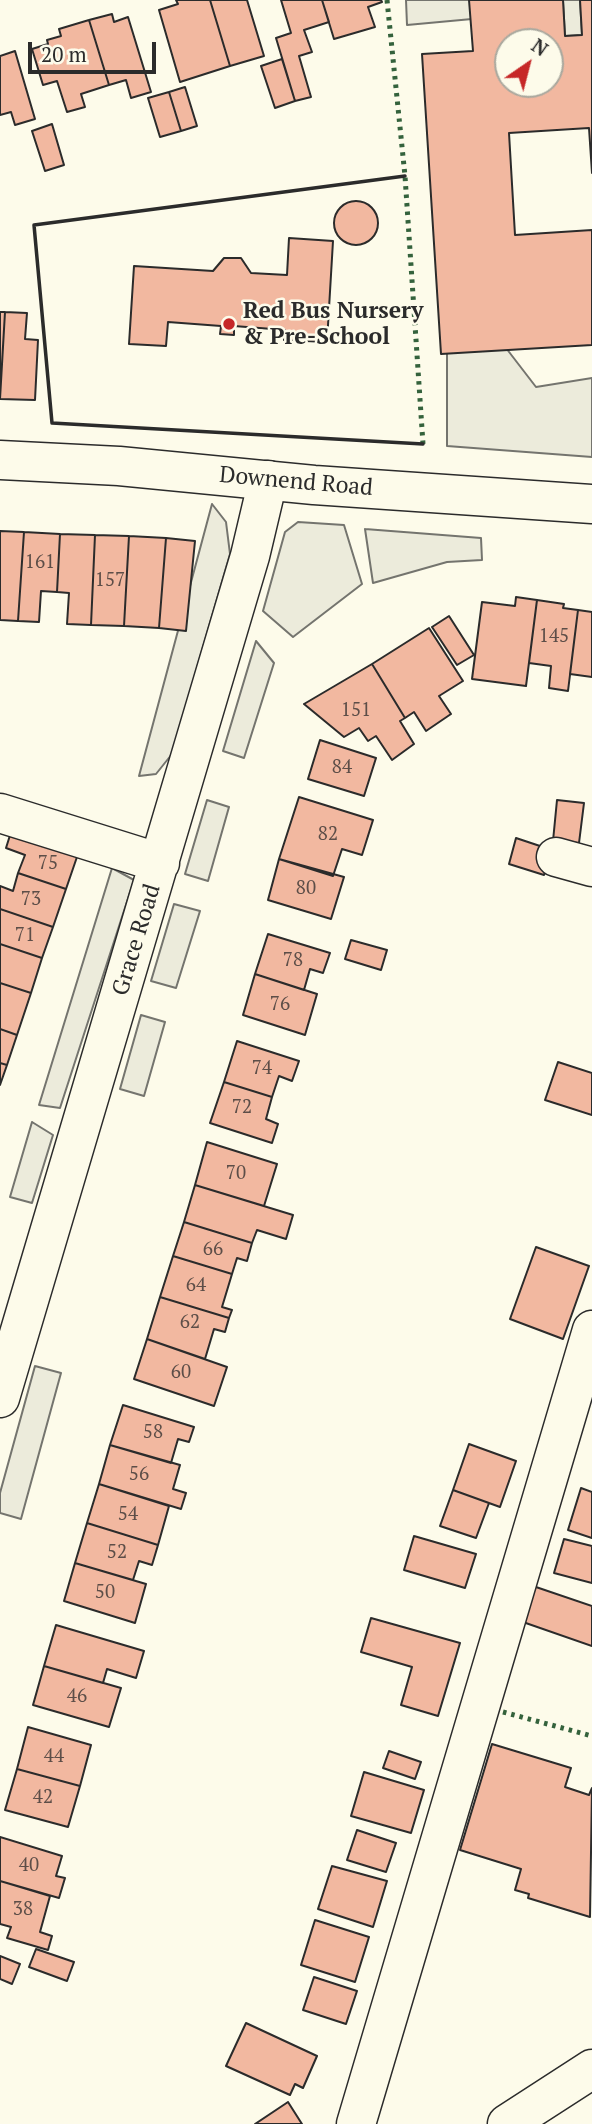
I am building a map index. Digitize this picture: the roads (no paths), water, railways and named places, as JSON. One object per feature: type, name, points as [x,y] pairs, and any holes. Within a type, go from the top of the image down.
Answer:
[{"type":"street","name":"Downend Road","points":[[0,460],[119,466],[592,504]]},
{"type":"street","name":"Grace Road","points":[[0,1398],[250,556],[268,480]]},
{"type":"street","points":[[0,813],[160,863]]},
{"type":"street","points":[[356,2124],[592,1330]]},
{"type":"street","points":[[507,2124],[592,2069]]},
{"type":"place","name":"Red Bus Nursery & Pre-School","points":[[229,324]]}]
